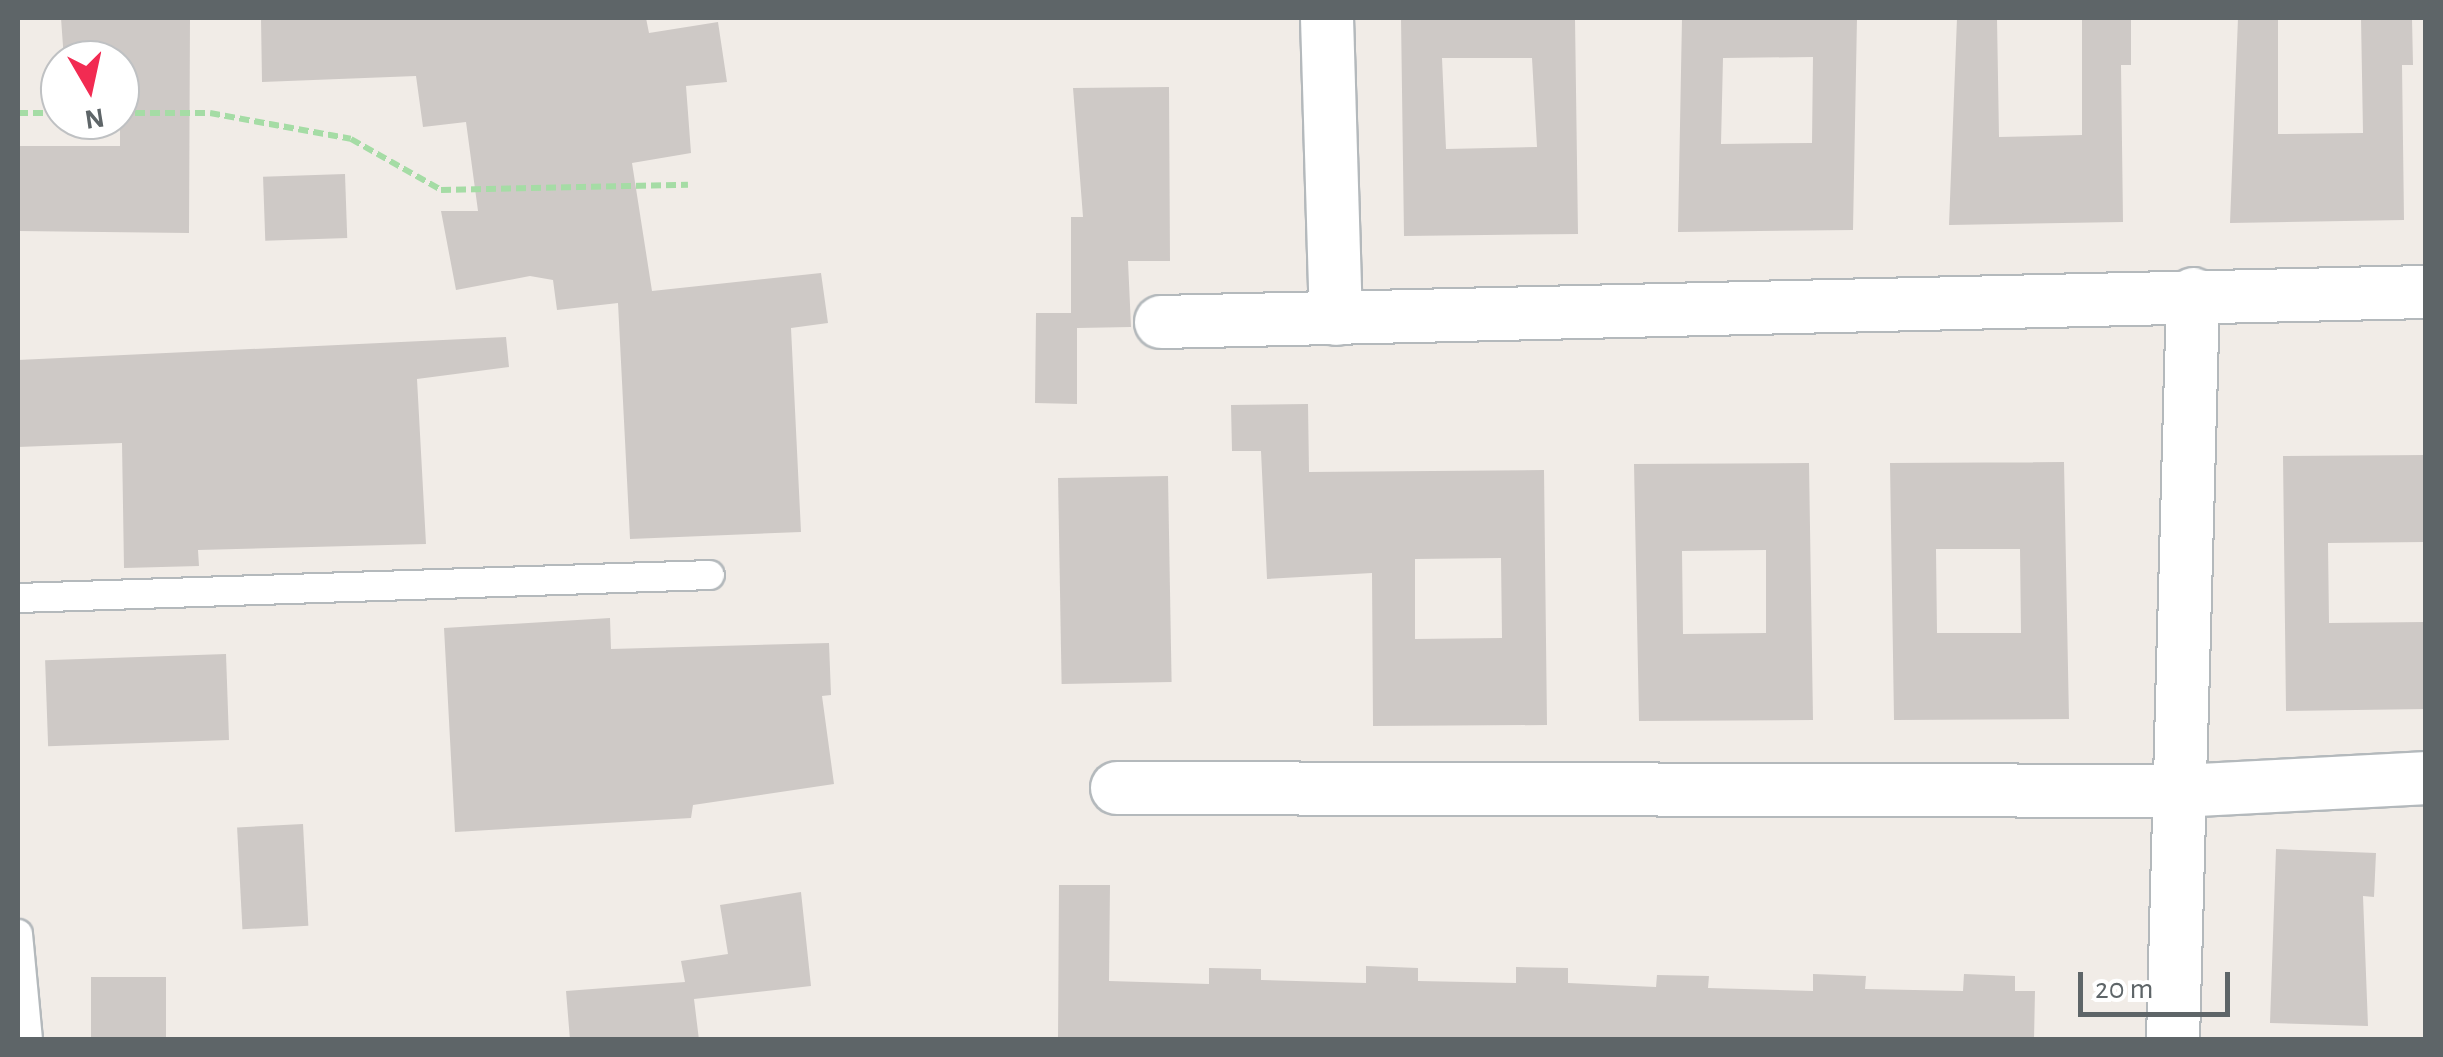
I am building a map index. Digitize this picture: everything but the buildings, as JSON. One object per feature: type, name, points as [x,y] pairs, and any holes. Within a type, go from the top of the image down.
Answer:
[{"type":"street","points":[[1327,18],[1336,319]]},
{"type":"street","points":[[1160,322],[2193,294],[2426,292]]},
{"type":"street","points":[[2173,1040],[2193,294]]},
{"type":"street","points":[[1117,788],[2180,791],[2426,778]]},
{"type":"lane","points":[[18,598],[710,575]]},
{"type":"lane","points":[[18,934],[28,1040]]},
{"type":"path","points":[[140,113],[210,113],[351,139],[441,190],[688,185]]}]
